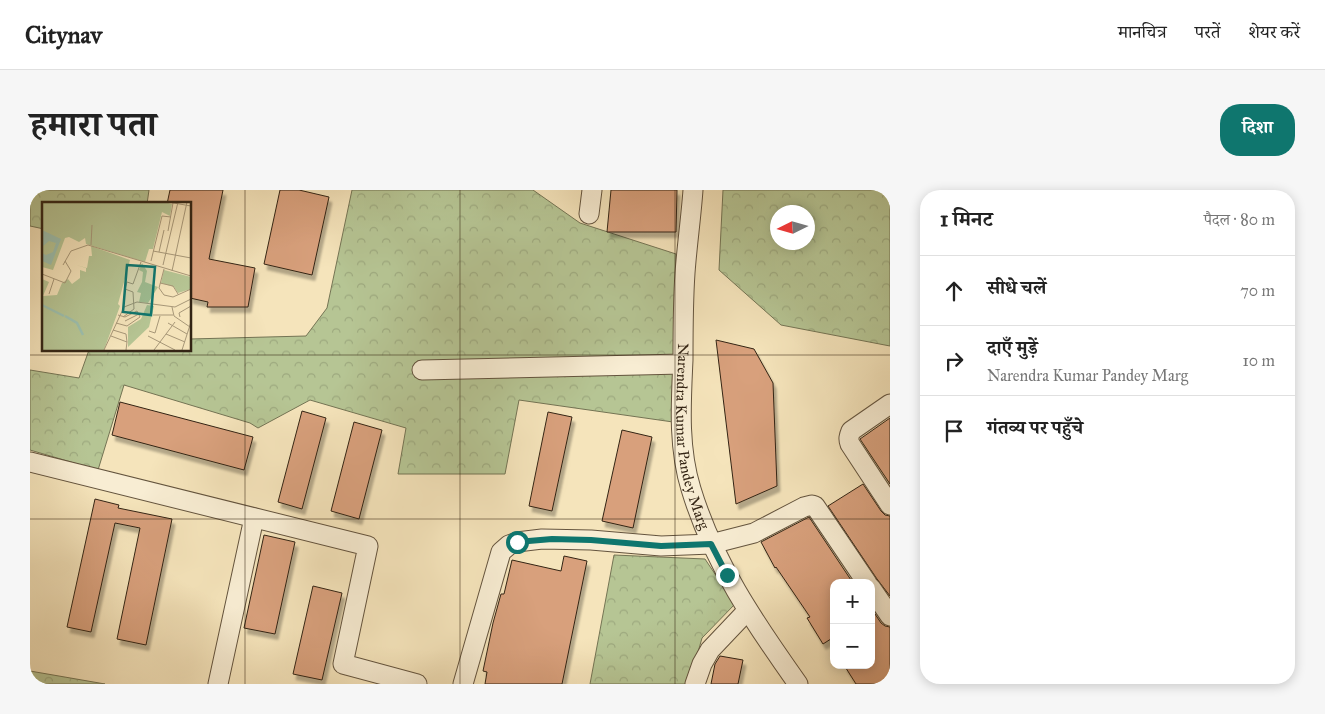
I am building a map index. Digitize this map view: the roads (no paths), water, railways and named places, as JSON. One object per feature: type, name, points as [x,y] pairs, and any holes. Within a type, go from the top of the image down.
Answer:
[{"type":"street","points":[[589,214],[592,190]]},
{"type":"street","name":"Narendra Kumar Pandey Marg","points":[[693,190],[685,274],[681,411],[684,453],[690,488],[711,544],[748,611],[798,684]]},
{"type":"street","points":[[422,370],[682,364]]},
{"type":"street","points":[[890,404],[851,431],[848,440],[890,505]]},
{"type":"street","points":[[30,462],[368,546],[343,664],[417,684]]},
{"type":"street","points":[[463,684],[500,552],[517,542],[552,539],[591,540],[661,546],[711,544],[754,533],[804,507],[812,505],[815,506],[864,579]]},
{"type":"street","points":[[218,684],[254,518]]},
{"type":"street","points":[[875,594],[890,616]]},
{"type":"street","points":[[694,684],[710,650],[748,611]]}]
